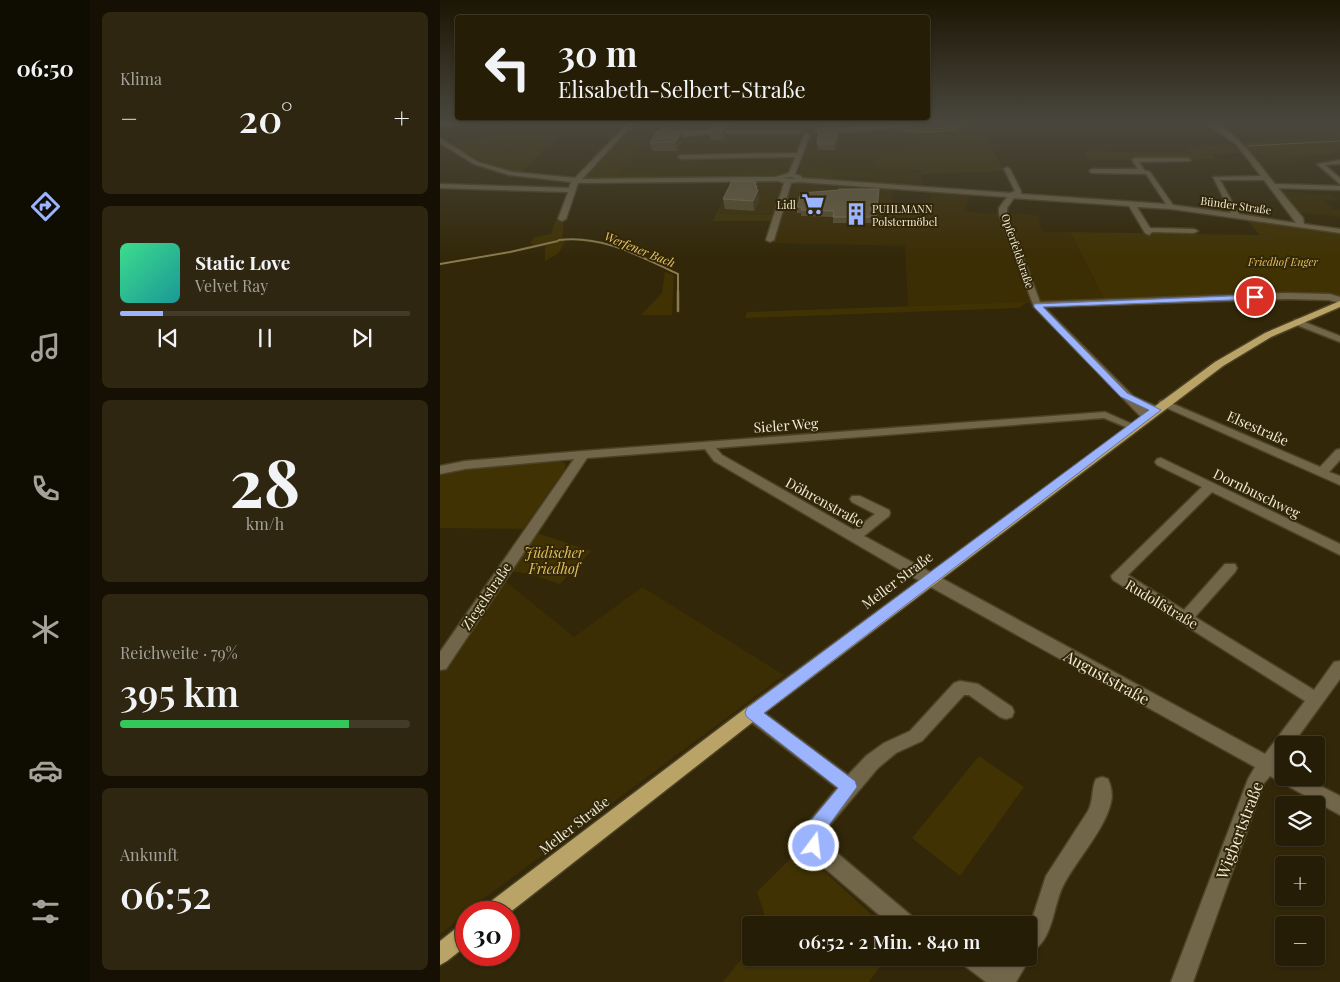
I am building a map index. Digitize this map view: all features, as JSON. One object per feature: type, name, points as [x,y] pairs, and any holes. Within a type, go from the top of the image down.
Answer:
[{"type":"main road","name":"Meller Straße","points":[[507,901],[752,713],[1156,410],[1243,349],[1297,322],[1340,304]]},
{"type":"main road","points":[[440,954],[455,942]]},
{"type":"street","points":[[489,168],[539,178],[576,181],[778,179],[781,177],[790,179]]},
{"type":"street","points":[[562,219],[571,190],[576,181],[589,168]]},
{"type":"street","points":[[770,240],[794,168]]},
{"type":"street","points":[[1257,168],[1300,220],[1300,225]]},
{"type":"street","points":[[1324,168],[1340,182]]},
{"type":"street","points":[[1007,169],[1018,191],[1015,194]]},
{"type":"street","points":[[1092,171],[1142,171],[1148,173],[1171,207]]},
{"type":"street","name":"Bünder Straße","points":[[790,179],[799,177],[799,180],[1015,194],[1171,207],[1340,231]]},
{"type":"street","points":[[1236,216],[1215,177],[1266,178]]},
{"type":"street","points":[[440,186],[571,190]]},
{"type":"street","points":[[1272,186],[1340,188]]},
{"type":"street","name":"Opferfeldstraße","points":[[1015,194],[1004,208],[1003,214],[1037,305],[1124,395],[1156,410]]},
{"type":"street","points":[[1131,204],[1148,232],[1194,231]]},
{"type":"street","points":[[1037,305],[1286,296],[1330,297],[1340,300]]},
{"type":"street","points":[[1297,322],[1340,339]]},
{"type":"street","name":"Elsestraße","points":[[1156,410],[1340,480]]},
{"type":"street","name":"Sieler Weg","points":[[440,470],[465,465],[583,455],[1105,415],[1133,427]]},
{"type":"street","name":"Döhrenstraße","points":[[708,446],[718,458],[931,579]]},
{"type":"street","points":[[1322,472],[1340,453]]},
{"type":"street","name":"Ziegelstraße","points":[[440,664],[583,455]]},
{"type":"street","name":"Dornbuschweg","points":[[1161,462],[1340,550]]},
{"type":"street","name":"Rudolfstraße","points":[[1210,487],[1118,576],[1315,699]]},
{"type":"street","points":[[855,536],[884,513],[856,498]]},
{"type":"street","points":[[1185,618],[1230,568]]},
{"type":"street","name":"Auguststraße","points":[[931,579],[1275,769]]},
{"type":"street","name":"Wigbertstraße","points":[[1182,982],[1257,779],[1340,667]]},
{"type":"street","points":[[896,916],[814,846],[814,830],[872,762],[890,748],[916,736],[960,688],[972,689],[1006,712]]},
{"type":"street","points":[[752,713],[849,787]]},
{"type":"street","points":[[1037,929],[1042,921],[1053,882],[1095,817],[1102,802],[1102,785]]},
{"type":"street","points":[[1304,786],[1340,806]]},
{"type":"street","points":[[983,966],[1003,982],[1014,966]]},
{"type":"shaded area","points":[[623,168],[875,168],[923,171],[921,174],[924,186],[832,181],[834,169],[789,168],[787,172],[772,176],[617,175]]},
{"type":"shaded area","points":[[732,182],[776,183],[780,184],[783,190],[789,193],[791,193],[794,185],[799,183],[893,188],[892,203],[930,203],[930,190],[970,193],[964,212],[1038,215],[1042,232],[1070,232],[1105,301],[908,307],[905,246],[773,243],[783,215],[716,214]]},
{"type":"shaded area","points":[[1280,191],[1332,195],[1337,200],[1323,200],[1333,209],[1340,210],[1340,217],[1300,213]]},
{"type":"shaded area","points":[[504,580],[574,637],[642,587],[784,675],[481,901],[455,901],[455,922],[440,935],[440,667]]},
{"type":"green space","points":[[500,168],[526,168],[520,173]]},
{"type":"green space","points":[[591,168],[624,168],[618,175],[771,176],[787,172],[776,177],[767,178],[580,179]]},
{"type":"green space","points":[[801,168],[834,169],[832,181],[805,178],[798,175]]},
{"type":"green space","points":[[1002,168],[1004,171],[921,174],[923,171],[919,170],[875,169]]},
{"type":"green space","points":[[716,214],[775,215],[773,221],[713,221]]},
{"type":"green space","name":"Friedhof Enger","points":[[1247,220],[1340,234],[1340,296],[1287,295],[1105,301],[1070,232],[1260,235]]},
{"type":"green space","points":[[555,221],[564,221],[562,238],[565,242],[558,254],[545,261],[545,246],[521,251],[520,248],[534,245],[530,242],[535,237],[551,234]]},
{"type":"green space","points":[[665,272],[674,275],[672,315],[641,315],[662,293]]},
{"type":"green space","points":[[1027,302],[1019,308],[745,318],[747,312]]},
{"type":"green space","points":[[558,461],[565,463],[565,469],[523,529],[440,528],[440,475],[473,468]]},
{"type":"green space","name":"Jüdischer Friedhof","points":[[537,533],[591,551],[560,584],[533,575],[511,571]]},
{"type":"green space","points":[[979,756],[1024,787],[960,876],[912,838]]},
{"type":"green space","points":[[800,849],[873,916],[765,916],[757,892]]},
{"type":"green space","points":[[742,958],[742,966],[880,966],[869,982],[723,982]]},
{"type":"building","points":[[732,181],[756,182],[755,186],[757,186],[756,189],[758,190],[753,201],[723,199]]},
{"type":"building","points":[[839,189],[879,189],[876,217],[833,217],[834,211],[801,210],[802,207],[797,207],[801,193]]},
{"type":"waterway","name":"Werfener Bach","points":[[559,240],[575,239],[606,244],[635,254],[678,274],[678,311]]},
{"type":"waterway","name":"Werfener Bach","points":[[440,264],[510,252],[558,241]]},
{"type":"place","name":"Lidl","points":[[813,204]]},
{"type":"place","name":"PUHLMANN Polstermöbel","points":[[856,214]]},
{"type":"route","points":[[814,846],[814,830],[849,787],[752,713],[1156,410],[1124,395],[1037,305],[1255,297]]}]
